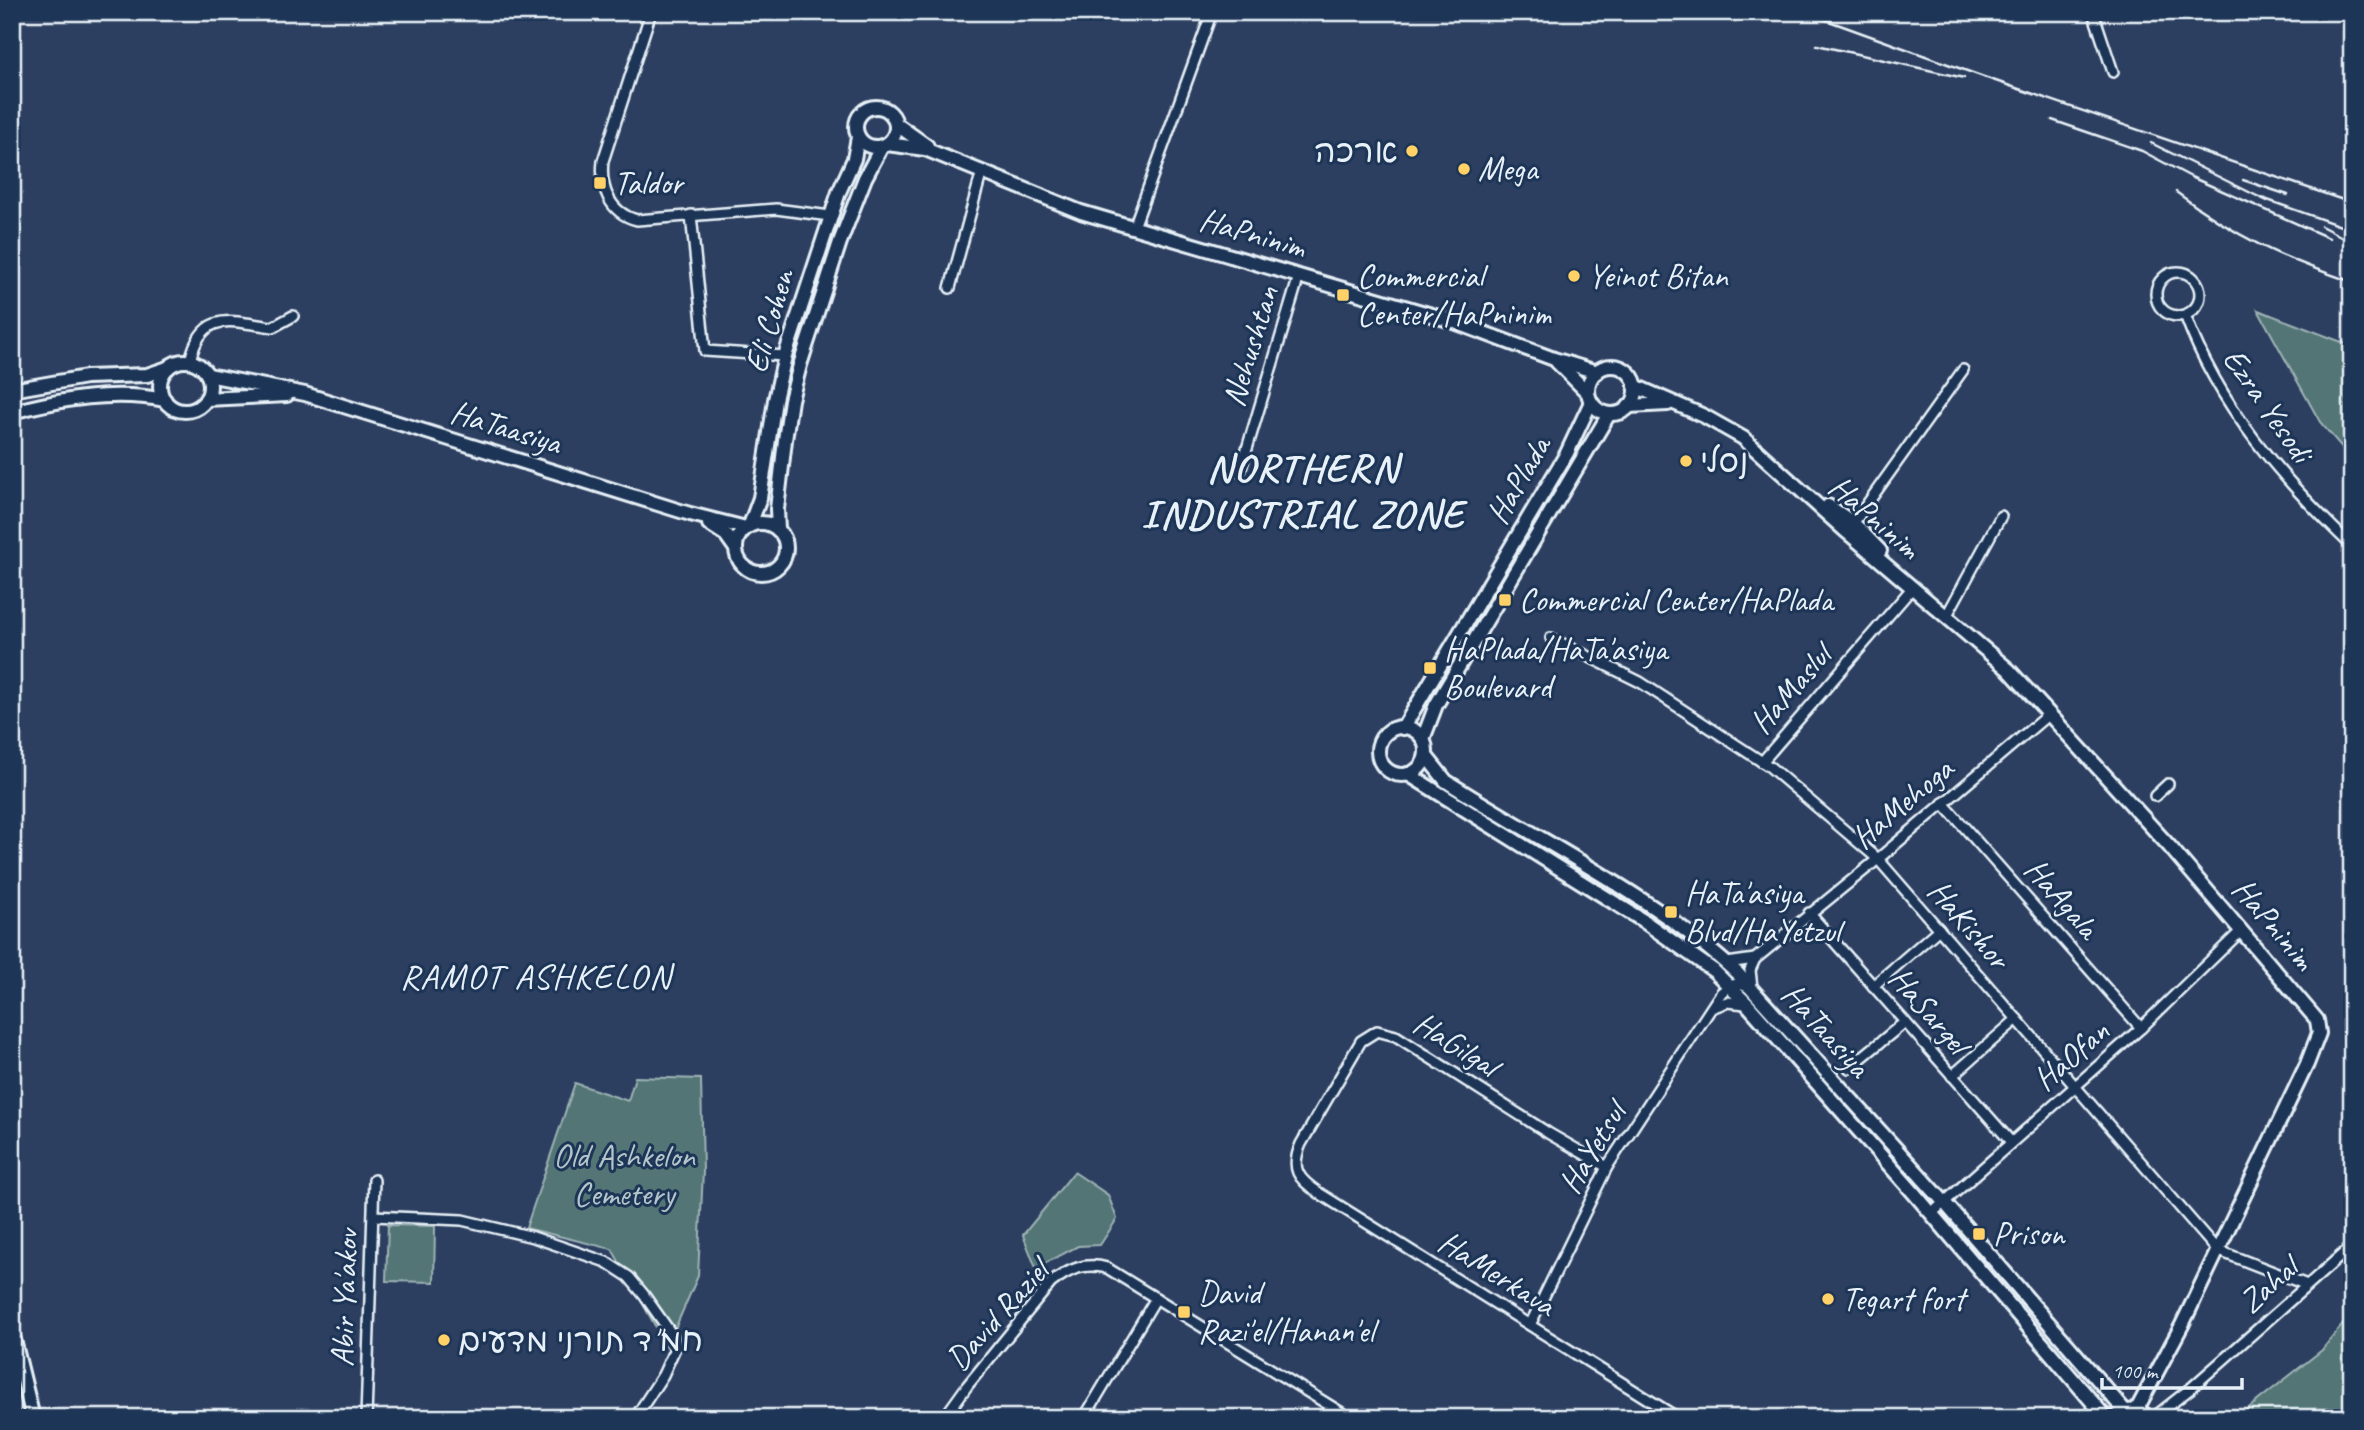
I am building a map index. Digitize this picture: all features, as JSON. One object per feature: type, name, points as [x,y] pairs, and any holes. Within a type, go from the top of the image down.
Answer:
[{"type":"street","points":[[651,12],[601,172],[611,204],[628,218],[646,220],[776,209],[831,216]]},
{"type":"street","points":[[1134,227],[1212,12]]},
{"type":"street","points":[[2093,12],[2113,72]]},
{"type":"street","points":[[872,107],[888,111],[896,124],[895,133],[884,145],[869,146],[858,137],[855,126],[859,116],[872,107]]},
{"type":"street","name":"HaPninim","points":[[896,124],[939,154]]},
{"type":"street","name":"Eli Cohen","points":[[748,527],[760,498],[775,400],[785,356],[831,216],[854,159],[858,137]]},
{"type":"street","name":"HaPninim","points":[[884,145],[906,145],[939,154],[1081,212],[1452,321],[1597,372]]},
{"type":"street","name":"Eli Cohen","points":[[778,530],[777,509],[785,440],[800,365],[848,222],[868,172],[884,145]]},
{"type":"street","points":[[950,288],[982,171]]},
{"type":"street","points":[[691,215],[705,351],[785,356]]},
{"type":"street","points":[[2183,273],[2190,276],[2198,286],[2200,293],[2196,307],[2185,315],[2170,315],[2163,311],[2156,298],[2158,284],[2170,274],[2183,273]]},
{"type":"street","name":"Nehushtan","points":[[1240,472],[1299,276]]},
{"type":"street","name":"Ezra Yesodi","points":[[2185,315],[2197,348],[2218,389],[2253,438],[2314,510],[2352,546]]},
{"type":"street","points":[[190,361],[193,348],[211,325],[226,320],[273,327],[293,316]]},
{"type":"street","name":"HaPninim","points":[[1554,359],[1589,397]]},
{"type":"street","points":[[12,390],[86,377],[147,375],[179,362],[190,361],[204,369],[210,383],[206,399],[194,410],[173,408],[165,400],[160,387],[161,379],[168,368]]},
{"type":"street","points":[[1609,366],[1622,369],[1633,379],[1635,386],[1629,406],[1623,411],[1609,414],[1602,412],[1589,397],[1588,385],[1597,372],[1609,366]]},
{"type":"street","points":[[1850,527],[1963,370]]},
{"type":"street","name":"HaTaasiya","points":[[208,375],[305,394],[690,514],[748,527]]},
{"type":"street","name":"HaPninim","points":[[1635,386],[1704,416],[1744,438],[1800,488],[1850,527],[1913,587],[2009,670],[2171,847],[2317,1020],[2319,1033],[2307,1064],[2182,1325],[2125,1413]]},
{"type":"street","name":"HaTaasiya","points":[[206,399],[305,394]]},
{"type":"street","points":[[12,412],[66,400],[114,395],[137,395],[165,400]]},
{"type":"street","name":"HaPlada","points":[[1403,727],[1567,453],[1589,397]]},
{"type":"street","name":"HaPninim","points":[[1629,406],[1675,404]]},
{"type":"street","name":"HaPlada","points":[[1423,739],[1436,705],[1609,414]]},
{"type":"street","name":"HaTaasiya","points":[[690,514],[719,530],[736,549]]},
{"type":"street","points":[[1947,615],[2001,516]]},
{"type":"street","points":[[765,523],[778,530],[784,541],[785,553],[780,563],[770,571],[757,572],[745,567],[738,558],[738,537],[748,527],[765,523]]},
{"type":"street","name":"HaMaslul","points":[[1762,762],[1913,587]]},
{"type":"street","name":"HaKishor","points":[[1550,638],[1640,682],[1762,762],[1878,859],[2217,1250],[2307,1285]]},
{"type":"street","name":"HaMehoga","points":[[1755,959],[2050,713]]},
{"type":"street","points":[[1403,727],[1418,733],[1423,739],[1426,756],[1419,768],[1408,774],[1389,771],[1381,761],[1380,744],[1390,731],[1403,727]]},
{"type":"street","name":"HaTaasiya","points":[[1426,756],[1446,781],[1652,906],[1727,963],[1944,1202],[2125,1413],[2151,1418]]},
{"type":"street","name":"HaTaasiya","points":[[1408,774],[1642,920],[1729,985],[2106,1418]]},
{"type":"street","points":[[2155,796],[2168,784]]},
{"type":"street","name":"HaAgala","points":[[1943,803],[2141,1028]]},
{"type":"street","name":"HaSargel","points":[[1809,913],[2011,1142]]},
{"type":"street","points":[[1873,986],[1939,929]]},
{"type":"street","name":"HaOfan","points":[[1931,1214],[2141,1028],[2242,930]]},
{"type":"street","points":[[1727,963],[1755,959],[1749,976],[1753,989]]},
{"type":"street","points":[[1729,985],[1753,989]]},
{"type":"street","name":"HaYetsul","points":[[1530,1325],[1607,1167],[1729,985]]},
{"type":"street","points":[[1714,1007],[1727,1002],[1747,1004]]},
{"type":"street","points":[[1952,1076],[2017,1019]]},
{"type":"street","points":[[1849,1068],[1905,1022]]},
{"type":"street","name":"HaGilgal","points":[[1295,1166],[1301,1144],[1361,1041],[1377,1031],[1396,1036],[1548,1133],[1607,1167]]},
{"type":"street","name":"HaMerkava","points":[[1295,1166],[1300,1176],[1319,1193],[1678,1418]]},
{"type":"street","name":"Abir Ya'akov","points":[[366,1418],[374,1180]]},
{"type":"street","points":[[373,1216],[452,1219],[481,1224],[588,1255],[606,1262],[629,1277],[673,1336],[676,1346],[663,1375],[635,1418]]},
{"type":"street","name":"Zahal","points":[[2151,1418],[2190,1389],[2352,1246]]},
{"type":"street","name":"David Raziel","points":[[944,1418],[967,1385],[1052,1283],[1078,1267],[1093,1264],[1107,1268],[1349,1417]]},
{"type":"street","points":[[1084,1418],[1156,1298]]},
{"type":"street","points":[[12,1332],[33,1418]]},
{"type":"green space","points":[[2258,310],[2352,346],[2352,459],[2320,422]]},
{"type":"green space","name":"Old Ashkelon Cemetery","points":[[635,1077],[701,1079],[703,1171],[698,1276],[667,1347],[612,1249],[526,1228],[575,1083],[628,1101]]},
{"type":"green space","points":[[1074,1172],[1108,1195],[1117,1219],[1100,1245],[1078,1246],[1036,1268],[1023,1235]]},
{"type":"green space","points":[[388,1225],[435,1226],[434,1282],[386,1281]]},
{"type":"green space","points":[[2352,1313],[2352,1418],[2236,1418],[2322,1350]]},
{"type":"railway","points":[[1804,12],[1981,76],[2352,203]]},
{"type":"railway","points":[[1817,45],[1964,78]]},
{"type":"railway","points":[[2052,120],[2142,151],[2191,177],[2329,238]]},
{"type":"railway","points":[[2151,143],[2267,201]]},
{"type":"railway","points":[[2243,180],[2288,195]]},
{"type":"railway","points":[[2176,192],[2219,222],[2260,245],[2352,282]]},
{"type":"railway","points":[[2259,197],[2352,230]]},
{"type":"railway","points":[[2321,226],[2352,242]]},
{"type":"place","name":"ארכה","points":[[1412,151]]},
{"type":"place","name":"Mega","points":[[1464,169]]},
{"type":"place","name":"Taldor","points":[[600,183]]},
{"type":"place","name":"Yeinot Bitan","points":[[1574,276]]},
{"type":"place","name":"Commercial Center/HaPninim","points":[[1343,295]]},
{"type":"place","name":"נסלי","points":[[1686,461]]},
{"type":"place","name":"Commercial Center/HaPlada","points":[[1505,600]]},
{"type":"place","name":"HaPlada/HaTa'asiya Boulevard","points":[[1430,668]]},
{"type":"place","name":"HaTa'asiya Blvd/HaYetzul","points":[[1671,912]]},
{"type":"place","name":"Prison","points":[[1979,1234]]},
{"type":"place","name":"Tegart fort","points":[[1828,1299]]},
{"type":"place","name":"David Razi'el/Hanan'el","points":[[1184,1312]]},
{"type":"place","name":"חמ\"ד תורני מדעים","points":[[444,1340]]},
{"type":"district","name":"NORTHERN INDUSTRIAL ZONE","points":[[1303,491]]},
{"type":"district","name":"RAMOT ASHKELON","points":[[536,976]]}]
